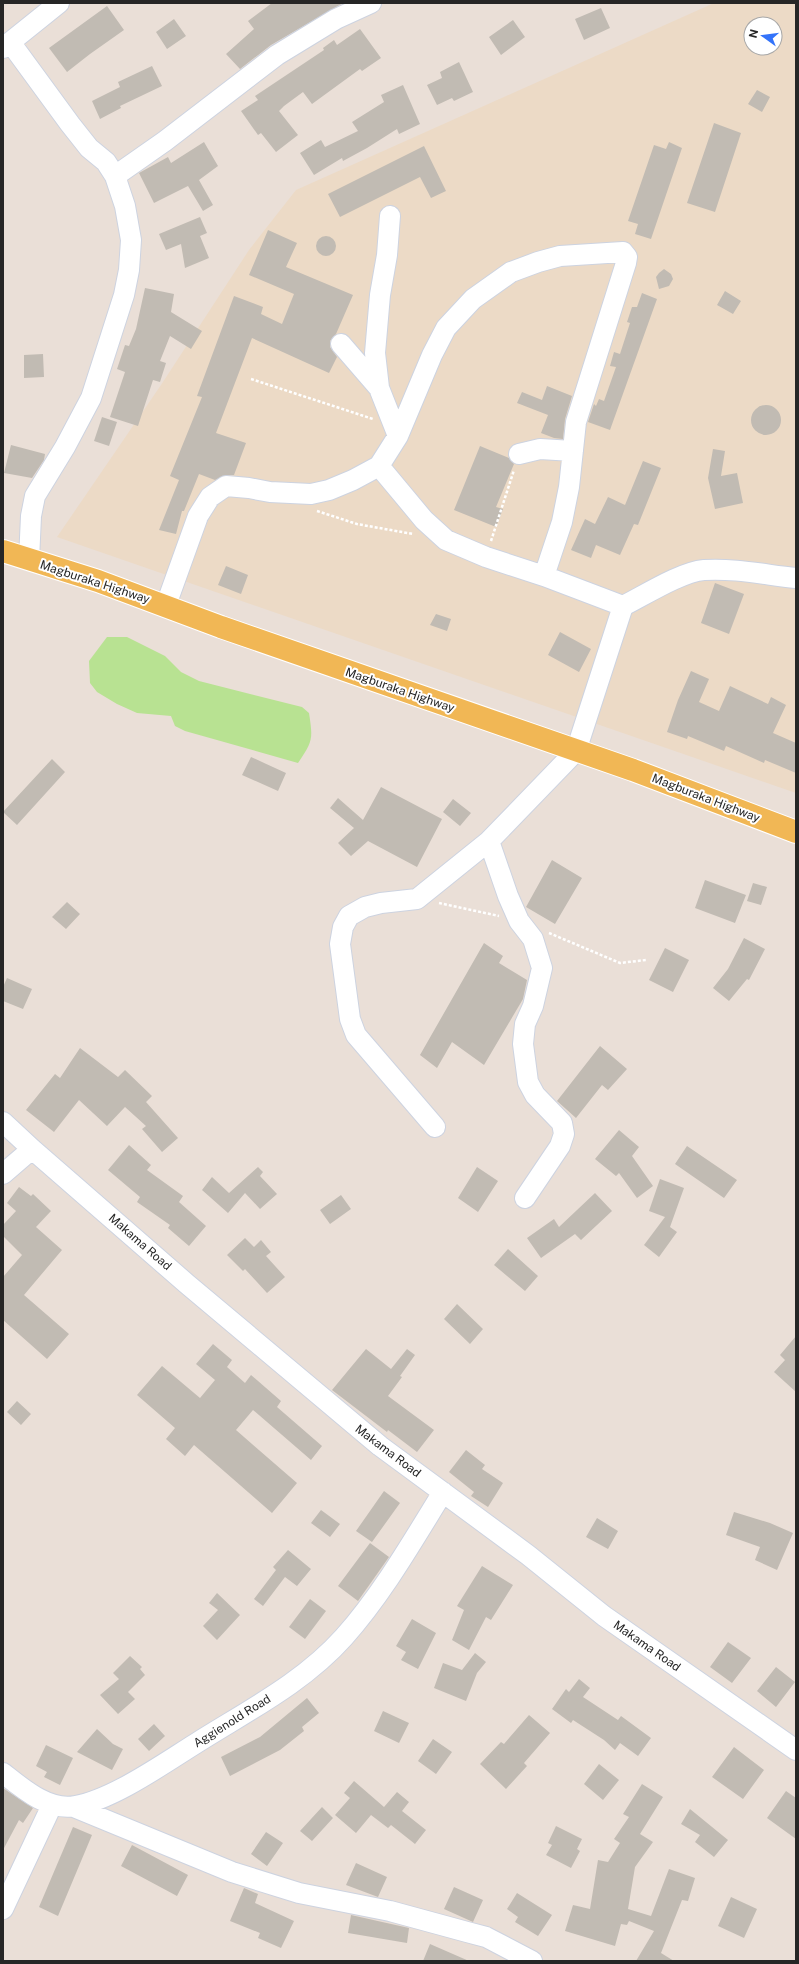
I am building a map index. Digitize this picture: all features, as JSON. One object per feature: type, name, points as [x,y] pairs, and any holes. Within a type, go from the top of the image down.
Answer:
[{"type":"main road","name":"Magburaka Highway","points":[[3,552],[98,581],[221,627],[633,770],[796,832]]},
{"type":"street","points":[[29,560],[31,516],[35,496],[65,447],[91,398],[125,289],[129,270],[131,240],[125,206],[115,176],[106,162],[89,148],[7,45],[58,3]]},
{"type":"street","points":[[115,176],[165,141],[278,55],[336,19],[371,3]]},
{"type":"street","points":[[390,216],[375,353],[379,388],[396,431]]},
{"type":"street","points":[[166,606],[198,516],[210,497],[226,486],[270,492],[311,494],[329,490],[353,480],[379,466],[446,328],[473,299],[511,272],[538,262],[560,256],[623,252],[627,257],[626,263],[576,422],[569,487],[562,522],[544,576]]},
{"type":"street","points":[[341,344],[379,388]]},
{"type":"street","points":[[519,454],[540,449],[573,451]]},
{"type":"street","points":[[379,466],[424,520],[446,540],[486,557],[544,576],[624,606]]},
{"type":"street","points":[[435,1127],[356,1035],[350,1019],[347,988],[341,962],[340,944],[342,933],[349,916],[365,907],[381,903],[417,899],[489,841],[576,751],[624,606],[677,578],[703,570],[737,571],[796,578]]},
{"type":"street","points":[[489,841],[508,896],[519,920],[533,939],[542,968],[533,1006],[525,1024],[522,1044],[528,1082],[535,1096],[562,1123],[564,1134],[560,1146],[525,1198]]},
{"type":"street","name":"Makama Road","points":[[3,1122],[32,1149],[304,1384],[380,1446],[443,1492],[604,1616],[796,1750]]},
{"type":"street","points":[[3,1174],[32,1149]]},
{"type":"street","name":"Aggienold Road","points":[[52,1805],[74,1806],[104,1796],[146,1774],[272,1696],[314,1667],[343,1638],[375,1601],[443,1492]]},
{"type":"street","points":[[3,1773],[35,1796],[52,1805],[3,1909]]},
{"type":"street","points":[[74,1806],[232,1872],[299,1893],[390,1911],[467,1932],[486,1938],[532,1961]]},
{"type":"path","points":[[252,379],[396,431]]},
{"type":"path","points":[[486,557],[519,454]]},
{"type":"path","points":[[310,508],[357,524],[419,535]]},
{"type":"shaded area","points":[[714,3],[796,3],[796,793],[57,537],[161,385],[249,250],[296,190]]},
{"type":"green space","points":[[107,637],[127,637],[165,656],[181,672],[199,681],[302,707],[309,713],[311,729],[311,740],[307,750],[298,763],[185,731],[175,726],[171,716],[137,713],[117,704],[97,692],[90,683],[89,661]]},
{"type":"building","points":[[272,3],[343,3],[271,45],[240,69],[226,54],[254,29],[248,21]]},
{"type":"building","points":[[107,6],[124,30],[67,72],[49,48]]},
{"type":"building","points":[[601,8],[610,28],[584,40],[575,19]]},
{"type":"building","points":[[174,19],[186,36],[167,49],[156,32]]},
{"type":"building","points":[[513,20],[525,37],[501,55],[489,37]]},
{"type":"building","points":[[360,29],[381,58],[362,71],[360,69],[312,104],[303,92],[284,106],[279,111],[298,135],[276,152],[261,133],[258,135],[241,111],[258,100],[255,96],[324,50],[323,48],[334,40],[337,45]]},
{"type":"building","points":[[459,62],[473,92],[454,101],[452,98],[437,105],[427,85],[442,78],[440,72]]},
{"type":"building","points":[[152,66],[162,86],[120,106],[121,108],[100,119],[92,101],[120,87],[118,82]]},
{"type":"building","points":[[403,85],[420,124],[399,134],[397,129],[367,148],[343,161],[342,158],[314,175],[300,153],[321,140],[325,147],[358,131],[352,122],[384,102],[381,95]]},
{"type":"building","points":[[757,90],[770,97],[762,112],[748,104]]},
{"type":"building","points":[[714,123],[741,133],[715,212],[687,203]]},
{"type":"building","points":[[204,142],[218,166],[199,180],[213,205],[203,211],[188,186],[154,203],[139,173],[168,157],[171,163]]},
{"type":"building","points":[[669,142],[682,148],[651,239],[635,234],[638,224],[628,221],[654,145],[666,149]]},
{"type":"building","points":[[424,146],[446,191],[431,198],[420,177],[340,217],[328,194]]},
{"type":"building","points":[[200,217],[207,233],[200,236],[209,258],[185,268],[181,244],[166,250],[159,234]]},
{"type":"building","points":[[268,230],[297,243],[286,267],[353,295],[336,334],[330,341],[330,347],[337,357],[329,373],[252,338],[216,433],[246,443],[234,475],[226,475],[215,480],[199,474],[184,511],[182,511],[176,534],[159,530],[179,480],[170,476],[202,397],[197,396],[234,296],[263,307],[261,314],[282,324],[294,294],[249,275]]},
{"type":"building","points":[[326,236],[333,239],[336,246],[333,253],[326,256],[319,253],[316,246],[319,239]]},
{"type":"building","points":[[664,269],[671,274],[673,279],[669,286],[659,289],[656,277]]},
{"type":"building","points":[[145,288],[174,294],[171,312],[202,331],[191,349],[170,336],[160,361],[166,363],[160,382],[153,380],[138,426],[110,417],[125,372],[117,369],[125,345],[129,346],[136,329]]},
{"type":"building","points":[[725,291],[741,301],[733,314],[717,305]]},
{"type":"building","points":[[642,293],[657,299],[610,430],[588,422],[594,404],[596,406],[599,399],[604,401],[616,367],[610,366],[614,352],[620,354],[630,323],[627,322],[632,307],[637,307]]},
{"type":"building","points":[[43,354],[44,377],[24,378],[24,355]]},
{"type":"building","points":[[547,386],[572,396],[565,419],[563,439],[554,438],[541,433],[548,415],[517,403],[522,392],[542,400]]},
{"type":"building","points":[[766,405],[772,406],[780,414],[780,426],[772,434],[766,435],[760,434],[752,426],[751,420],[752,414],[760,406]]},
{"type":"building","points":[[102,417],[117,422],[109,446],[94,441]]},
{"type":"building","points":[[11,445],[45,454],[44,460],[32,478],[4,473]]},
{"type":"building","points":[[480,446],[509,458],[514,464],[496,507],[503,509],[496,527],[454,510]]},
{"type":"building","points":[[713,449],[725,451],[721,476],[737,473],[743,503],[715,509],[708,478]]},
{"type":"building","points":[[643,461],[661,468],[638,525],[634,524],[620,555],[596,545],[591,558],[571,550],[585,519],[595,524],[608,497],[625,505]]},
{"type":"building","points":[[226,566],[248,575],[241,594],[218,585]]},
{"type":"building","points":[[715,583],[744,594],[729,634],[701,623]]},
{"type":"building","points":[[436,614],[451,619],[447,631],[430,625]]},
{"type":"building","points":[[560,632],[591,649],[579,672],[548,655]]},
{"type":"building","points":[[691,671],[709,679],[699,702],[719,711],[730,686],[768,704],[771,697],[786,705],[773,733],[796,743],[796,773],[765,760],[764,763],[726,746],[724,751],[688,736],[687,739],[667,732],[678,700]]},
{"type":"building","points":[[251,757],[286,773],[278,791],[242,775]]},
{"type":"building","points":[[52,759],[65,772],[17,825],[3,812]]},
{"type":"building","points":[[381,787],[442,819],[417,867],[368,841],[351,856],[338,843],[354,828],[330,808],[338,798],[363,820]]},
{"type":"building","points":[[453,799],[471,813],[460,826],[443,812]]},
{"type":"building","points":[[552,860],[582,878],[555,924],[526,907]]},
{"type":"building","points":[[705,880],[746,895],[735,923],[695,908]]},
{"type":"building","points":[[753,883],[767,887],[761,905],[747,901]]},
{"type":"building","points":[[67,902],[80,914],[66,929],[52,917]]},
{"type":"building","points":[[744,938],[765,949],[749,980],[747,979],[729,1001],[713,988],[728,969]]},
{"type":"building","points":[[484,943],[503,956],[499,963],[527,980],[523,999],[484,1065],[452,1042],[437,1068],[420,1055]]},
{"type":"building","points":[[665,948],[689,960],[673,992],[649,980]]},
{"type":"building","points":[[7,978],[32,989],[23,1009],[3,1001],[3,987]]},
{"type":"building","points":[[600,1046],[627,1069],[608,1090],[602,1085],[576,1118],[557,1101]]},
{"type":"building","points":[[80,1048],[118,1077],[125,1070],[152,1096],[146,1102],[178,1138],[162,1152],[142,1129],[146,1126],[125,1107],[107,1126],[79,1100],[54,1132],[26,1110],[55,1074],[60,1078]]},
{"type":"building","points":[[619,1130],[639,1147],[632,1156],[653,1186],[637,1198],[619,1173],[616,1176],[595,1159]]},
{"type":"building","points":[[129,1145],[151,1165],[147,1170],[183,1196],[179,1202],[206,1226],[189,1246],[168,1228],[170,1225],[137,1202],[140,1197],[108,1170]]},
{"type":"building","points":[[687,1146],[737,1180],[724,1198],[675,1164]]},
{"type":"building","points":[[258,1167],[263,1172],[260,1176],[277,1194],[260,1209],[245,1193],[228,1213],[202,1190],[212,1177],[229,1193]]},
{"type":"building","points":[[477,1167],[498,1181],[478,1212],[458,1198]]},
{"type":"building","points":[[660,1179],[684,1188],[670,1227],[677,1232],[659,1257],[644,1245],[665,1217],[649,1211]]},
{"type":"building","points":[[19,1187],[31,1196],[33,1194],[51,1211],[36,1227],[62,1250],[24,1295],[69,1334],[47,1359],[3,1320],[3,1277],[22,1255],[3,1236],[3,1225],[16,1211],[7,1203]]},
{"type":"building","points":[[595,1193],[612,1211],[581,1240],[575,1234],[541,1258],[527,1238],[554,1219],[559,1227]]},
{"type":"building","points":[[341,1195],[351,1209],[330,1224],[320,1210]]},
{"type":"building","points":[[245,1238],[254,1247],[261,1240],[271,1252],[266,1256],[285,1277],[267,1293],[245,1269],[243,1271],[227,1255]]},
{"type":"building","points":[[508,1249],[538,1276],[525,1291],[494,1265]]},
{"type":"building","points":[[457,1304],[483,1329],[470,1344],[444,1319]]},
{"type":"building","points":[[796,1336],[796,1392],[774,1372],[785,1360],[780,1355]]},
{"type":"building","points":[[213,1344],[232,1360],[227,1367],[245,1383],[251,1375],[281,1401],[277,1407],[322,1446],[311,1460],[253,1410],[236,1430],[297,1483],[272,1513],[194,1445],[185,1456],[166,1439],[175,1428],[137,1395],[162,1366],[200,1398],[215,1380],[196,1364]]},
{"type":"building","points":[[366,1349],[391,1369],[407,1349],[415,1355],[400,1376],[402,1377],[388,1396],[434,1430],[417,1452],[388,1430],[387,1432],[332,1390]]},
{"type":"building","points":[[17,1401],[31,1414],[21,1425],[7,1412]]},
{"type":"building","points":[[466,1450],[485,1465],[482,1469],[503,1483],[488,1507],[471,1496],[474,1492],[449,1472]]},
{"type":"building","points":[[384,1491],[400,1503],[372,1542],[356,1531]]},
{"type":"building","points":[[321,1510],[340,1524],[330,1537],[311,1523]]},
{"type":"building","points":[[734,1512],[770,1523],[793,1533],[777,1570],[755,1560],[760,1547],[726,1535]]},
{"type":"building","points":[[597,1518],[618,1531],[608,1549],[586,1537]]},
{"type":"building","points":[[370,1543],[389,1557],[358,1601],[338,1586]]},
{"type":"building","points":[[288,1550],[311,1569],[297,1586],[285,1577],[263,1606],[254,1599],[276,1570],[273,1567]]},
{"type":"building","points":[[482,1566],[513,1585],[491,1620],[486,1617],[469,1650],[452,1640],[464,1610],[457,1606]]},
{"type":"building","points":[[217,1593],[240,1615],[217,1640],[203,1626],[218,1610],[209,1603]]},
{"type":"building","points":[[310,1599],[326,1611],[305,1639],[289,1627]]},
{"type":"building","points":[[412,1619],[436,1633],[418,1669],[401,1660],[406,1652],[396,1646]]},
{"type":"building","points":[[728,1642],[751,1658],[732,1683],[710,1667]]},
{"type":"building","points":[[475,1653],[486,1662],[477,1673],[466,1701],[434,1688],[443,1663],[462,1670]]},
{"type":"building","points":[[130,1656],[142,1667],[140,1669],[145,1675],[128,1692],[135,1699],[118,1714],[100,1695],[119,1679],[113,1673]]},
{"type":"building","points":[[776,1667],[795,1682],[776,1707],[757,1691]]},
{"type":"building","points":[[579,1679],[590,1688],[583,1697],[618,1720],[621,1716],[651,1738],[638,1756],[620,1743],[615,1750],[604,1740],[573,1720],[571,1723],[552,1709],[566,1689],[569,1692]]},
{"type":"building","points":[[307,1698],[319,1713],[302,1727],[304,1731],[280,1750],[230,1776],[221,1757],[260,1737]]},
{"type":"building","points":[[383,1711],[409,1723],[399,1743],[374,1731]]},
{"type":"building","points":[[529,1715],[550,1733],[524,1763],[527,1766],[506,1789],[480,1764],[501,1742],[504,1744]]},
{"type":"building","points":[[154,1724],[165,1736],[149,1751],[138,1739]]},
{"type":"building","points":[[97,1729],[113,1744],[123,1749],[112,1770],[77,1752]]},
{"type":"building","points":[[433,1739],[452,1752],[436,1774],[418,1761]]},
{"type":"building","points":[[46,1745],[73,1758],[60,1785],[44,1777],[47,1772],[36,1766]]},
{"type":"building","points":[[734,1747],[764,1770],[743,1799],[712,1777]]},
{"type":"building","points":[[599,1764],[619,1780],[603,1800],[584,1784]]},
{"type":"building","points":[[354,1781],[384,1807],[397,1792],[409,1802],[402,1811],[426,1830],[415,1844],[391,1825],[388,1828],[371,1815],[356,1833],[335,1815],[350,1798],[344,1793]]},
{"type":"building","points":[[642,1784],[663,1797],[640,1834],[653,1842],[635,1867],[628,1909],[651,1916],[669,1869],[695,1878],[688,1901],[682,1900],[661,1953],[674,1961],[636,1961],[654,1931],[629,1921],[627,1925],[621,1924],[615,1946],[565,1931],[573,1905],[590,1909],[598,1860],[608,1862],[620,1843],[614,1839],[629,1817],[623,1814]]},
{"type":"building","points":[[3,1788],[33,1808],[23,1823],[19,1820],[3,1850]]},
{"type":"building","points":[[786,1791],[796,1798],[796,1839],[767,1818]]},
{"type":"building","points":[[322,1807],[333,1818],[312,1841],[300,1831]]},
{"type":"building","points":[[690,1809],[728,1840],[714,1857],[695,1842],[700,1835],[681,1824]]},
{"type":"building","points":[[556,1826],[582,1839],[577,1849],[580,1851],[571,1868],[546,1855],[552,1845],[548,1843]]},
{"type":"building","points":[[73,1827],[92,1835],[58,1916],[39,1907]]},
{"type":"building","points":[[266,1832],[283,1843],[267,1866],[251,1854]]},
{"type":"building","points":[[132,1845],[188,1875],[177,1896],[121,1866]]},
{"type":"building","points":[[356,1863],[387,1877],[378,1897],[346,1885]]},
{"type":"building","points":[[454,1887],[483,1900],[473,1922],[444,1909]]},
{"type":"building","points":[[244,1888],[258,1894],[255,1903],[294,1921],[281,1948],[258,1938],[260,1933],[230,1921]]},
{"type":"building","points":[[517,1893],[552,1915],[538,1936],[515,1922],[518,1917],[507,1909]]},
{"type":"building","points":[[731,1897],[757,1909],[744,1938],[718,1926]]},
{"type":"building","points":[[351,1915],[409,1928],[407,1943],[348,1933]]},
{"type":"building","points":[[430,1944],[469,1961],[423,1961]]}]
